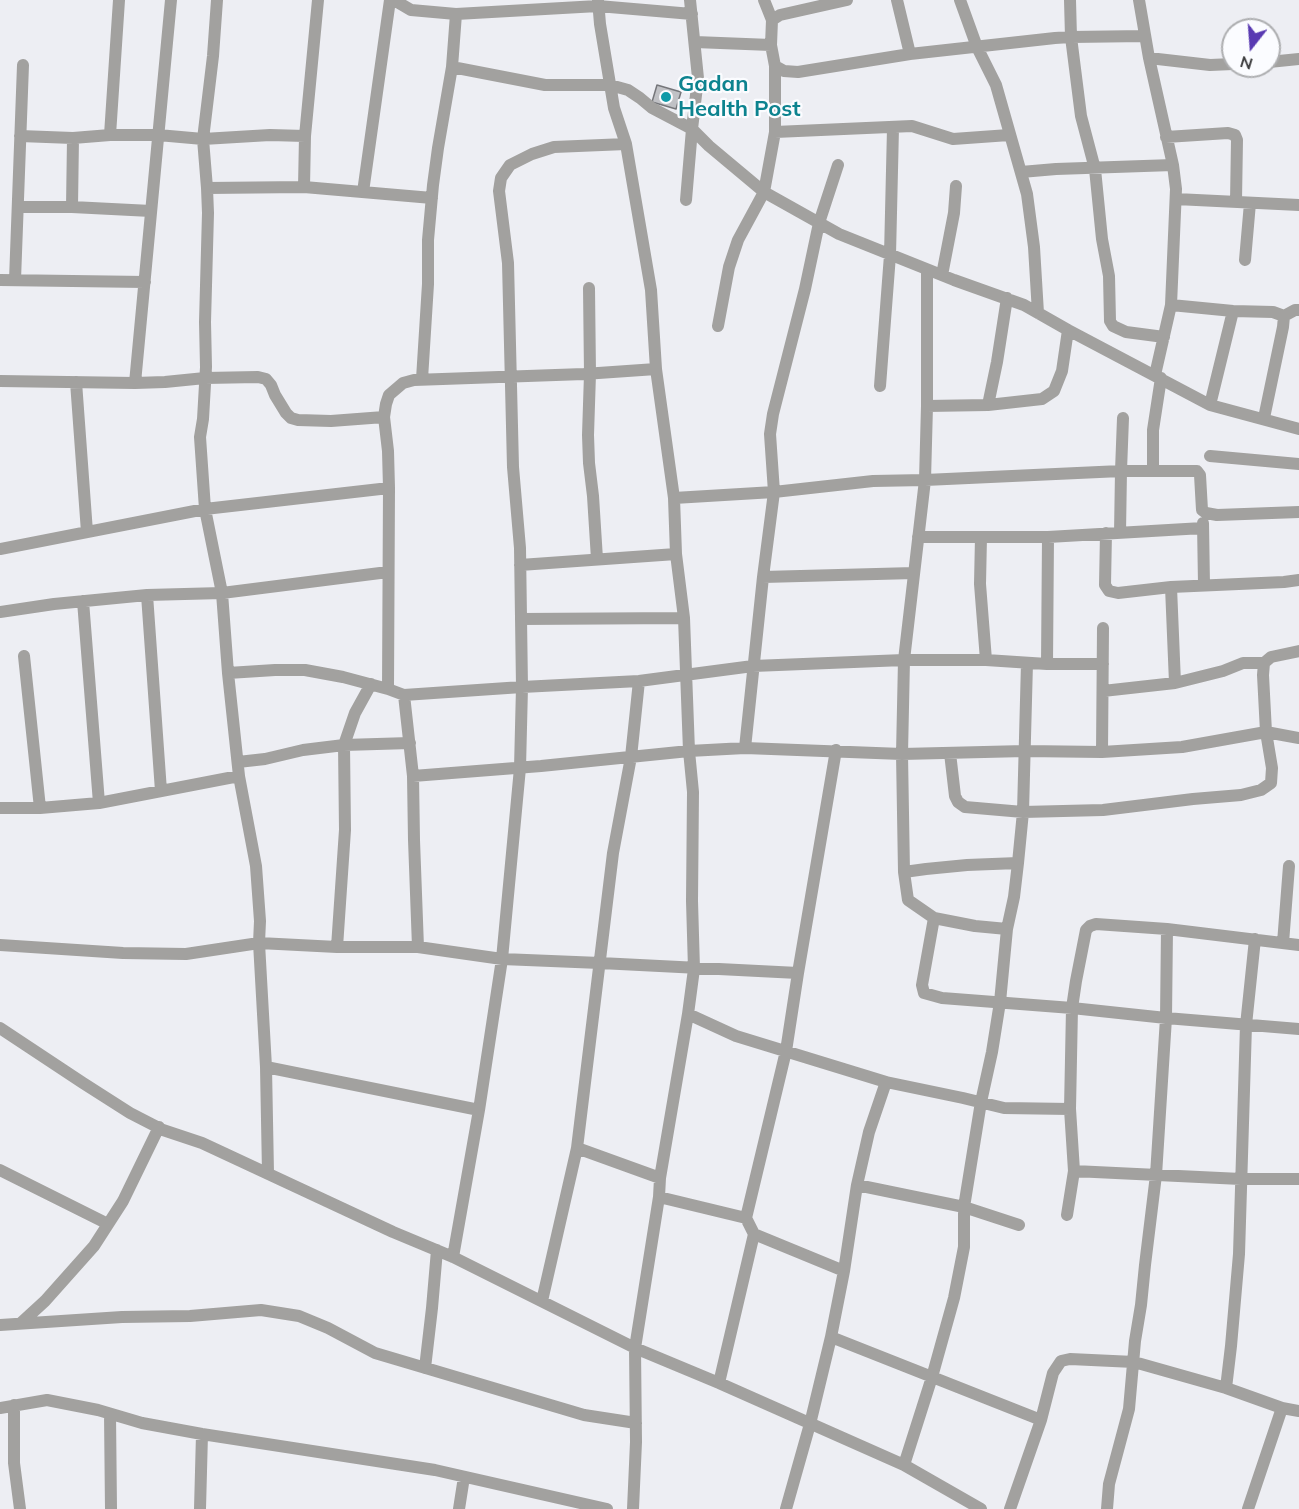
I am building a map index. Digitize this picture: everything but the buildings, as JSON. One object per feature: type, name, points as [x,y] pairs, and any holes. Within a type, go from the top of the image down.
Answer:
[{"type":"street","points":[[110,135],[119,0]]},
{"type":"street","points":[[135,383],[171,0]]},
{"type":"street","points":[[217,0],[203,139],[207,188],[205,378],[200,437],[205,509],[222,592],[239,776],[256,866],[266,1067],[268,1173]]},
{"type":"street","points":[[304,187],[305,136],[318,0]]},
{"type":"street","points":[[363,192],[390,0]]},
{"type":"street","points":[[394,0],[411,10],[456,15],[598,3],[692,14]]},
{"type":"street","points":[[686,200],[698,78],[690,0]]},
{"type":"street","points":[[718,327],[729,267],[738,240],[764,192],[775,132],[772,20],[764,0]]},
{"type":"street","points":[[772,20],[780,15],[847,0]]},
{"type":"street","points":[[897,0],[910,54]]},
{"type":"street","points":[[960,0],[977,48],[996,85],[1027,194],[1034,247],[1038,313]]},
{"type":"street","points":[[1070,0],[1071,37],[1081,116],[1095,169],[1102,239],[1109,276],[1110,321],[1113,326],[1126,332],[1164,337]]},
{"type":"street","points":[[1139,0],[1149,58],[1173,165],[1176,199],[1171,305],[1158,377],[1153,430],[1153,471]]},
{"type":"street","points":[[598,3],[614,108],[626,144],[652,302],[656,369],[674,498],[676,554],[684,618],[689,751],[693,792],[694,969],[635,1348],[636,1423],[633,1509]]},
{"type":"street","points":[[422,379],[428,284],[428,240],[438,148],[452,67],[456,15]]},
{"type":"street","points":[[775,66],[784,71],[798,72],[910,54],[1055,38],[1145,36]]},
{"type":"street","points":[[695,42],[771,45]]},
{"type":"street","points":[[1149,58],[1221,65]]},
{"type":"street","points":[[1281,61],[1299,59]]},
{"type":"street","points":[[15,280],[23,65]]},
{"type":"street","points":[[452,67],[545,85],[610,85],[628,90],[652,108],[692,129],[764,192],[839,234],[927,270],[1024,304],[1068,330],[1210,405],[1299,429]]},
{"type":"street","points":[[775,132],[912,126],[953,139],[1009,135]]},
{"type":"street","points":[[880,386],[890,255],[893,128]]},
{"type":"street","points":[[1166,137],[1228,133],[1235,135],[1237,140],[1236,201]]},
{"type":"street","points":[[20,136],[73,138],[158,135],[203,139],[270,135],[305,136]]},
{"type":"street","points":[[72,207],[73,138]]},
{"type":"street","points":[[453,1257],[479,1110],[502,959],[520,768],[522,687],[520,565],[513,467],[508,263],[499,204],[501,178],[510,165],[532,154],[554,147],[626,144]]},
{"type":"street","points":[[745,748],[774,492],[770,434],[773,414],[819,223],[838,165]]},
{"type":"street","points":[[1021,172],[1173,165]]},
{"type":"street","points":[[942,275],[954,213],[956,186]]},
{"type":"street","points":[[207,188],[304,187],[432,198]]},
{"type":"street","points":[[1176,199],[1299,205]]},
{"type":"street","points":[[1245,260],[1250,203]]},
{"type":"street","points":[[18,207],[151,211]]},
{"type":"street","points":[[927,270],[927,406],[924,480],[904,660],[902,754],[904,872],[908,900],[934,918],[975,926],[1007,929]]},
{"type":"street","points":[[0,280],[145,282]]},
{"type":"street","points":[[589,288],[588,435],[597,559]]},
{"type":"street","points":[[988,405],[998,362],[1007,298]]},
{"type":"street","points":[[1171,305],[1274,312],[1284,316]]},
{"type":"street","points":[[1284,316],[1299,310]]},
{"type":"street","points":[[1210,405],[1233,311]]},
{"type":"street","points":[[1264,418],[1284,316]]},
{"type":"street","points":[[927,406],[988,405],[1042,399],[1054,391],[1062,372],[1068,330]]},
{"type":"street","points":[[388,689],[389,488],[384,417],[389,395],[403,383],[422,379],[590,374],[656,369]]},
{"type":"street","points":[[0,381],[135,383],[258,377],[266,379],[271,385],[291,418],[331,421],[384,417]]},
{"type":"street","points":[[76,382],[87,532]]},
{"type":"street","points":[[1120,533],[1123,418]]},
{"type":"street","points":[[1210,456],[1299,464]]},
{"type":"street","points":[[674,498],[774,492],[873,481],[1121,471],[1197,471],[1200,475],[1204,585]]},
{"type":"street","points":[[0,549],[205,509],[389,488]]},
{"type":"street","points":[[1202,510],[1217,515],[1299,512]]},
{"type":"street","points":[[918,537],[1048,537],[1203,528]]},
{"type":"street","points":[[1106,533],[1105,585],[1109,591],[1118,593],[1170,587],[1299,580]]},
{"type":"street","points":[[981,537],[980,584],[986,660]]},
{"type":"street","points":[[1047,664],[1048,537]]},
{"type":"street","points":[[520,565],[676,554]]},
{"type":"street","points":[[0,612],[147,595],[222,592],[388,572]]},
{"type":"street","points":[[763,577],[914,573]]},
{"type":"street","points":[[1170,587],[1175,683]]},
{"type":"street","points":[[147,595],[160,791]]},
{"type":"street","points":[[83,602],[99,803]]},
{"type":"street","points":[[521,619],[684,618]]},
{"type":"street","points":[[1102,752],[1103,628]]},
{"type":"street","points":[[1103,691],[1175,683],[1223,671],[1243,663],[1264,663],[1271,657],[1299,651]]},
{"type":"street","points":[[24,656],[40,808]]},
{"type":"street","points":[[228,673],[306,670],[343,676],[404,695],[639,681],[753,666],[904,660],[1103,664]]},
{"type":"street","points":[[904,1465],[954,1298],[964,1247],[964,1207],[1000,1002],[1007,929],[1018,863],[1023,812],[1027,663]]},
{"type":"street","points":[[950,753],[955,796],[958,802],[965,807],[1023,812],[1103,810],[1241,795],[1261,790],[1271,783],[1272,776],[1266,732],[1264,663]]},
{"type":"street","points":[[542,1301],[577,1148],[613,854],[631,757],[639,681]]},
{"type":"street","points":[[337,946],[345,830],[344,745],[355,713],[371,684]]},
{"type":"street","points":[[404,695],[413,776],[418,947]]},
{"type":"street","points":[[413,776],[745,748],[902,754],[1102,752],[1182,747],[1266,732],[1299,738]]},
{"type":"street","points":[[238,762],[344,745],[410,743]]},
{"type":"street","points":[[719,1383],[754,1234],[746,1218],[786,1051],[836,750]]},
{"type":"street","points":[[0,808],[40,808],[99,803],[239,776]]},
{"type":"street","points":[[904,872],[968,865],[1018,863]]},
{"type":"street","points":[[1283,943],[1289,866]]},
{"type":"street","points":[[934,918],[922,985],[924,993],[942,999],[1072,1008],[1299,1029]]},
{"type":"street","points":[[1067,1215],[1074,1171],[1070,1109],[1072,1008],[1086,930],[1096,924],[1167,929],[1299,945]]},
{"type":"street","points":[[1107,1509],[1109,1484],[1129,1409],[1156,1175],[1166,1018],[1167,929]]},
{"type":"street","points":[[1226,1388],[1239,1254],[1246,1025],[1255,939]]},
{"type":"street","points":[[0,945],[123,953],[186,954],[259,943],[418,947],[502,959],[798,973]]},
{"type":"street","points":[[688,1014],[736,1036],[886,1082],[1004,1108],[1070,1109]]},
{"type":"street","points":[[0,1028],[130,1113],[202,1143],[393,1232],[453,1257],[635,1348],[904,1465],[981,1509]]},
{"type":"street","points":[[266,1067],[479,1110]]},
{"type":"street","points":[[786,1509],[831,1337],[857,1185],[869,1132],[886,1082]]},
{"type":"street","points":[[21,1323],[45,1301],[94,1246],[123,1202],[159,1127]]},
{"type":"street","points":[[577,1148],[660,1178]]},
{"type":"street","points":[[0,1170],[108,1224]]},
{"type":"street","points":[[1074,1171],[1241,1179],[1299,1179]]},
{"type":"street","points":[[857,1185],[964,1207],[1019,1225]]},
{"type":"street","points":[[659,1197],[746,1218]]},
{"type":"street","points":[[754,1234],[844,1271]]},
{"type":"street","points":[[425,1368],[437,1250]]},
{"type":"street","points":[[0,1325],[122,1317],[190,1316],[261,1310],[299,1317],[328,1328],[375,1353],[584,1415],[636,1423]]},
{"type":"street","points":[[831,1337],[1041,1420]]},
{"type":"street","points":[[1010,1509],[1041,1420],[1053,1373],[1061,1361],[1070,1359],[1134,1362],[1226,1388],[1282,1408],[1299,1410]]},
{"type":"street","points":[[0,1408],[47,1400],[98,1410],[142,1423],[202,1434],[435,1470],[606,1509]]},
{"type":"street","points":[[14,1405],[14,1463],[20,1509]]},
{"type":"street","points":[[1248,1509],[1282,1408]]},
{"type":"street","points":[[110,1413],[111,1509]]},
{"type":"street","points":[[200,1509],[202,1434]]},
{"type":"street","points":[[459,1509],[464,1477]]},
{"type":"place","name":"Gadan Health Post","points":[[666,97]]}]
